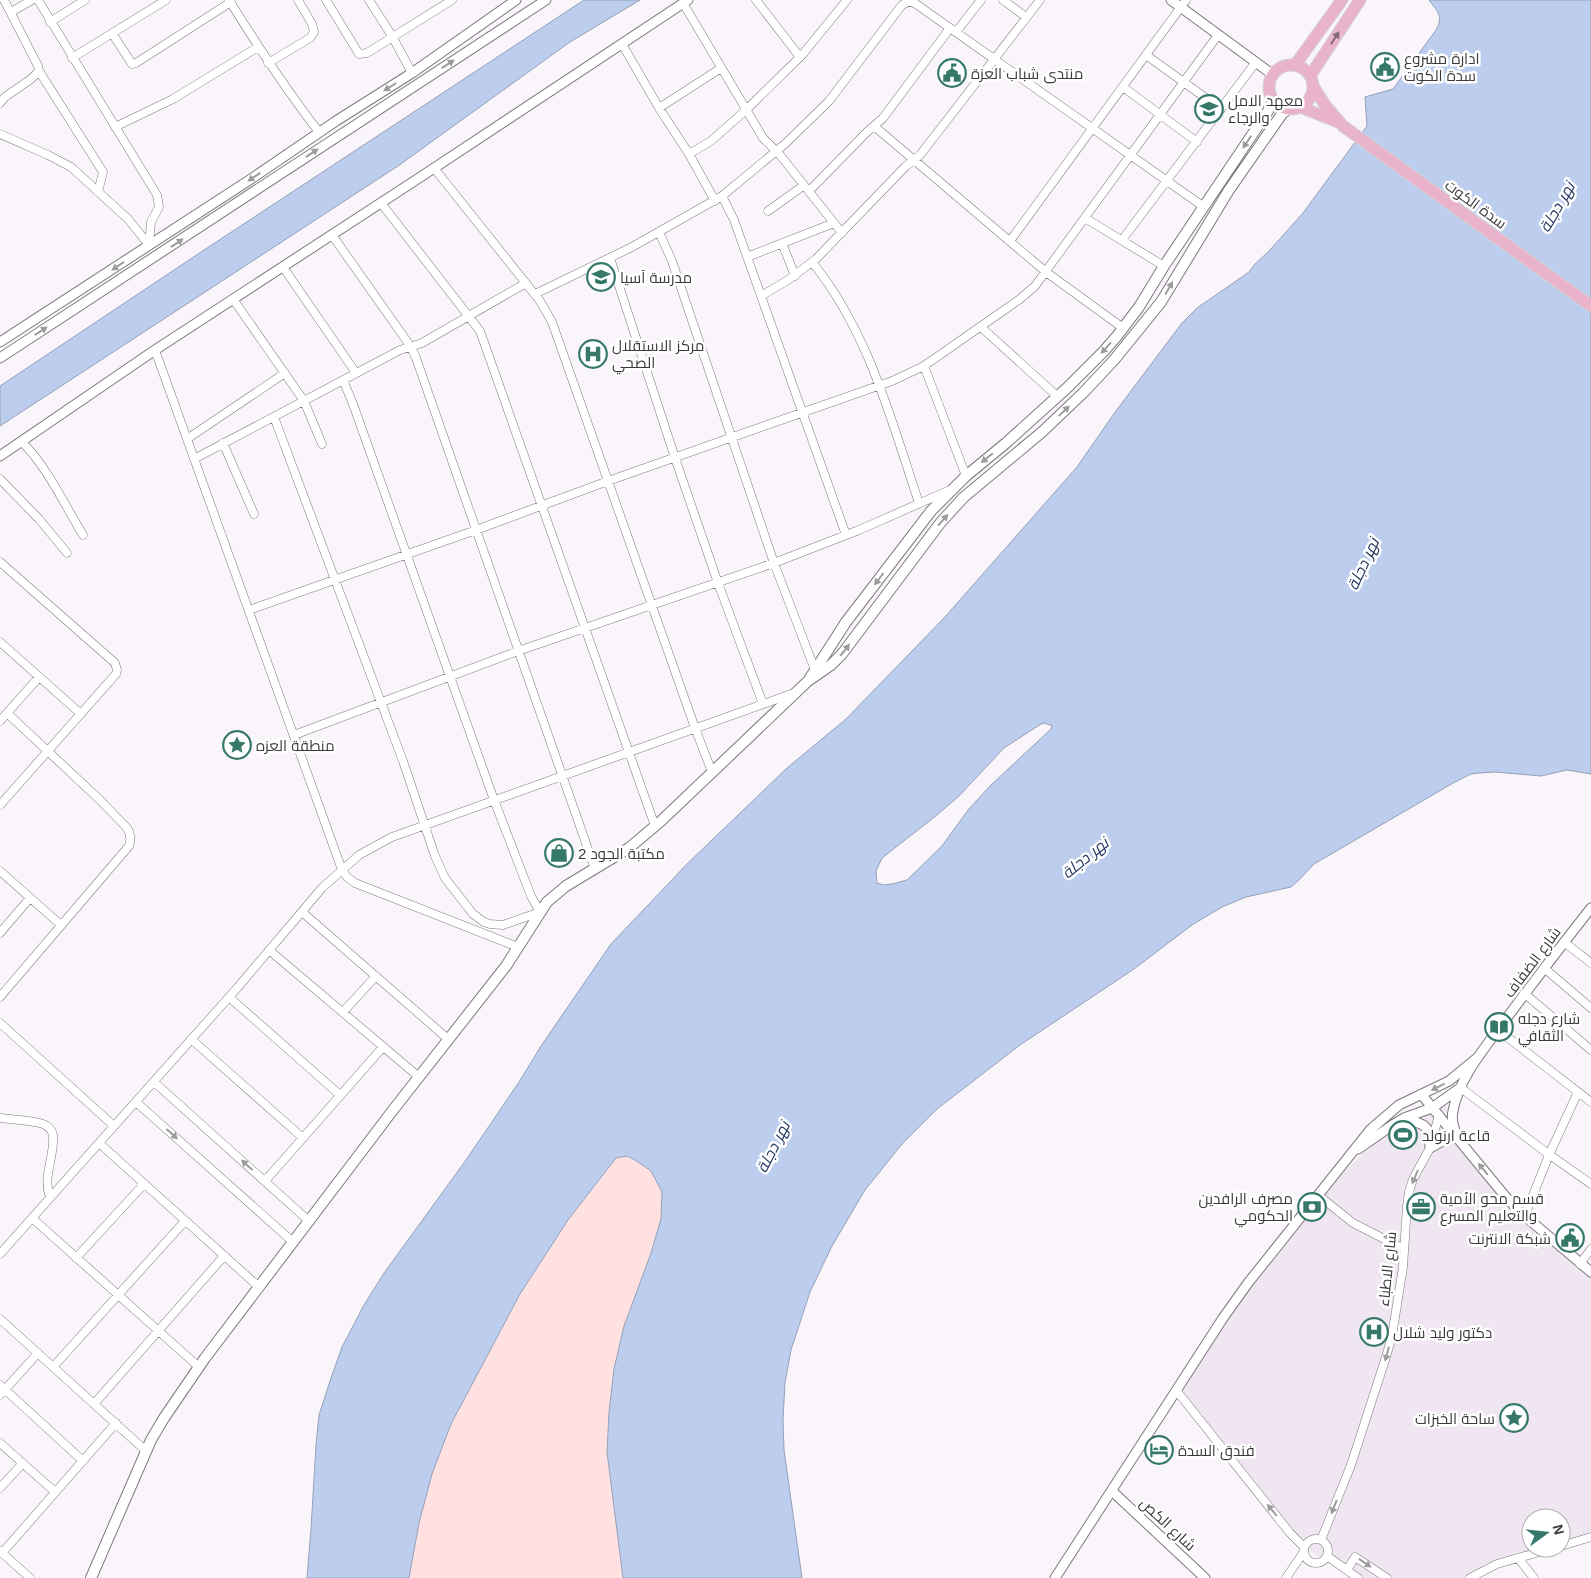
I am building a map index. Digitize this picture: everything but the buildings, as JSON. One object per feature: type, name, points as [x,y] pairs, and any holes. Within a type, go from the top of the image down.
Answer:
[{"type":"main road","points":[[1295,65],[1342,0]]},
{"type":"main road","points":[[1300,107],[1310,98],[1311,81],[1360,0]]},
{"type":"main road","points":[[1295,65],[1301,67],[1324,105],[1341,124],[1300,107],[1288,109],[1277,105],[1273,101],[1268,88],[1272,74],[1282,66],[1295,65]]},
{"type":"main road","points":[[808,681],[846,622],[931,511],[966,476],[1006,443],[1057,396],[1104,351],[1123,328],[1273,101]]},
{"type":"main road","points":[[93,1578],[96,1565],[146,1451],[164,1418],[199,1367],[293,1242],[506,966],[547,902],[566,886],[629,848],[655,826],[808,681],[832,665],[941,522],[964,497],[1042,432],[1114,360],[1161,302],[1229,190],[1282,114],[1288,109]]},
{"type":"main road","name":"سدة الكوت","points":[[1341,124],[1591,306]]},
{"type":"main road","points":[[1180,243],[1192,250]]},
{"type":"street","points":[[4,0],[39,71],[103,172],[98,192]]},
{"type":"street","points":[[11,12],[32,0]]},
{"type":"street","points":[[38,0],[157,194],[159,207],[151,222],[149,245]]},
{"type":"street","points":[[50,22],[84,0]]},
{"type":"street","points":[[72,58],[166,0]]},
{"type":"street","points":[[268,63],[310,38],[314,32],[312,24],[298,0]]},
{"type":"street","points":[[326,0],[359,54],[367,53],[452,0]]},
{"type":"street","points":[[369,0],[392,36],[412,73]]},
{"type":"street","points":[[0,342],[254,178],[319,132],[412,73],[516,0]]},
{"type":"street","points":[[0,358],[546,0]]},
{"type":"street","points":[[756,0],[800,57]]},
{"type":"street","points":[[689,154],[711,141],[746,110],[800,57],[846,0]]},
{"type":"street","points":[[768,212],[806,188],[883,118],[953,30],[981,0]]},
{"type":"street","points":[[1003,0],[1026,17]]},
{"type":"street","points":[[761,296],[795,276],[812,262],[914,160],[1040,0]]},
{"type":"street","points":[[1171,0],[1184,4],[1218,35],[1272,74]]},
{"type":"street","points":[[112,33],[132,64],[136,63],[230,1],[268,63],[302,112],[319,132]]},
{"type":"street","points":[[535,294],[610,258],[719,199],[776,151],[829,101],[907,1],[916,4],[1204,207]]},
{"type":"street","points":[[0,456],[155,350],[685,2],[721,68],[763,138],[776,151],[842,233]]},
{"type":"street","points":[[1010,241],[1184,4]]},
{"type":"street","points":[[506,7],[516,19]]},
{"type":"street","points":[[248,610],[879,385],[924,366],[981,327],[1035,286],[1218,35]]},
{"type":"street","points":[[622,44],[659,108],[734,220],[846,535]]},
{"type":"street","points":[[115,127],[174,99],[258,47]]},
{"type":"street","points":[[1146,55],[1221,109]]},
{"type":"street","points":[[1122,240],[1256,62]]},
{"type":"street","points":[[659,108],[721,68]]},
{"type":"street","points":[[0,102],[39,71]]},
{"type":"street","points":[[1123,86],[1196,142]]},
{"type":"street","points":[[874,126],[1046,272],[1123,328]]},
{"type":"street","points":[[0,134],[48,155],[71,168],[128,219],[149,245]]},
{"type":"street","points":[[434,168],[535,294],[552,322],[712,772]]},
{"type":"street","points":[[382,202],[480,330],[655,826]]},
{"type":"street","points":[[1085,218],[1164,266]]},
{"type":"street","points":[[747,257],[834,222]]},
{"type":"street","points":[[660,232],[675,270],[774,563],[815,670]]},
{"type":"street","points":[[332,235],[411,347],[421,370],[595,869]]},
{"type":"street","points":[[782,243],[795,276]]},
{"type":"street","points":[[610,258],[675,458],[718,583],[763,704]]},
{"type":"street","points":[[812,262],[850,318],[867,356],[879,385],[919,503]]},
{"type":"street","points":[[283,267],[356,373]]},
{"type":"street","points":[[194,459],[400,350],[422,342],[526,283]]},
{"type":"street","points":[[233,299],[304,401],[322,444]]},
{"type":"street","points":[[981,327],[1057,396]]},
{"type":"street","points":[[155,350],[342,870],[355,883],[518,947]]},
{"type":"street","points":[[924,366],[966,476]]},
{"type":"street","points":[[187,438],[285,373]]},
{"type":"street","points":[[274,417],[381,702],[426,825],[435,856],[445,878],[461,900],[484,922],[503,925],[540,912],[531,896],[494,800],[354,404],[343,380]]},
{"type":"street","points":[[22,442],[43,468],[82,535]]},
{"type":"street","points":[[223,443],[254,514]]},
{"type":"street","points":[[0,479],[39,519],[67,553]]},
{"type":"street","points":[[294,735],[518,651],[774,563],[952,490]]},
{"type":"street","points":[[0,562],[116,665],[117,670],[116,674],[0,805]]},
{"type":"street","points":[[2,647],[81,714]]},
{"type":"street","points":[[0,721],[39,677]]},
{"type":"street","points":[[0,1254],[229,997],[322,888],[359,855],[392,837],[796,692]]},
{"type":"street","points":[[0,997],[129,846],[130,837],[127,828],[7,713]]},
{"type":"street","points":[[0,872],[61,926]]},
{"type":"street","points":[[0,933],[30,898]]},
{"type":"street","name":"شارع الضفاف","points":[[1477,1058],[1524,993],[1591,908]]},
{"type":"street","points":[[302,912],[448,1039]]},
{"type":"street","points":[[1564,942],[1591,963]]},
{"type":"street","points":[[269,950],[419,1077]]},
{"type":"street","points":[[1544,968],[1591,1008]]},
{"type":"street","points":[[343,1012],[376,976]]},
{"type":"street","points":[[1524,993],[1591,1050]]},
{"type":"street","points":[[229,997],[340,1095]]},
{"type":"street","points":[[0,1023],[114,1126]]},
{"type":"street","points":[[1498,1030],[1591,1102]]},
{"type":"street","points":[[191,1040],[302,1138]]},
{"type":"street","points":[[264,1181],[383,1046]]},
{"type":"street","points":[[1457,1137],[1452,1121],[1453,1110],[1461,1088],[1477,1058]]},
{"type":"street","points":[[1055,1578],[1176,1390],[1248,1283],[1370,1130],[1391,1111],[1406,1101],[1449,1081],[1477,1058]]},
{"type":"street","points":[[154,1082],[309,1221]]},
{"type":"street","points":[[1352,1154],[1404,1118],[1436,1112],[1461,1088]]},
{"type":"street","points":[[1461,1088],[1591,1184]]},
{"type":"street","points":[[1525,1216],[1578,1092]]},
{"type":"street","points":[[1421,1094],[1525,1216],[1591,1272]]},
{"type":"street","points":[[136,1102],[293,1242]]},
{"type":"street","name":"شارع الاطباء","points":[[1321,1540],[1351,1465],[1392,1336],[1400,1287],[1409,1192],[1413,1179],[1430,1148],[1436,1112]]},
{"type":"street","points":[[0,1118],[41,1124],[52,1131],[53,1138],[47,1183],[50,1198]]},
{"type":"street","points":[[1404,1118],[1423,1123],[1429,1130],[1430,1148],[1448,1138],[1457,1137]]},
{"type":"street","points":[[99,1144],[259,1287]]},
{"type":"street","points":[[76,1258],[144,1184]]},
{"type":"street","points":[[1318,1195],[1353,1223],[1404,1249]]},
{"type":"street","points":[[32,1218],[199,1367]]},
{"type":"street","points":[[54,1367],[185,1221]]},
{"type":"street","points":[[1580,1264],[1591,1249]]},
{"type":"street","points":[[94,1404],[224,1256]]},
{"type":"street","points":[[0,1319],[146,1451]]},
{"type":"street","points":[[38,1353],[2,1390],[83,1461]]},
{"type":"street","points":[[1176,1390],[1304,1550],[1307,1560],[1314,1563],[1322,1562],[1327,1556],[1328,1547],[1321,1540],[1311,1539],[1304,1550],[1286,1578]]},
{"type":"street","points":[[30,1578],[1,1552],[116,1423]]},
{"type":"street","points":[[0,1443],[55,1492]]},
{"type":"street","points":[[0,1488],[23,1463]]},
{"type":"street","name":"شارع الكص","points":[[1112,1491],[1205,1578]]},
{"type":"street","points":[[1571,1543],[1591,1537]]},
{"type":"street","points":[[1327,1556],[1358,1578]]},
{"type":"street","points":[[1347,1570],[1356,1557],[1387,1578]]},
{"type":"street","points":[[1470,1578],[1497,1564],[1521,1557]]},
{"type":"street","points":[[1518,1558],[1534,1578]]},
{"type":"shaded area","points":[[1444,1101],[1453,1129],[1511,1202],[1591,1272],[1591,1537],[1571,1543],[1571,1508],[1521,1508],[1521,1557],[1497,1564],[1469,1578],[1352,1578],[1304,1547],[1176,1390],[1250,1280],[1325,1190],[1388,1129]]},
{"type":"shaded area","points":[[627,1156],[651,1171],[662,1192],[661,1219],[651,1253],[624,1326],[614,1369],[609,1412],[607,1452],[623,1578],[409,1578],[419,1523],[432,1474],[451,1424],[520,1294],[568,1220],[616,1158]]},
{"type":"water","points":[[584,0],[640,0],[570,42],[398,166],[0,426],[0,386]]},
{"type":"water","name":"نهر دجلة","points":[[1429,0],[1591,0],[1591,774],[1567,770],[1541,776],[1495,772],[1471,774],[1314,864],[1291,887],[1246,897],[1222,907],[1192,925],[1134,969],[1020,1045],[937,1109],[902,1144],[865,1190],[832,1246],[810,1292],[791,1350],[785,1383],[784,1450],[802,1578],[623,1578],[607,1452],[609,1412],[614,1369],[624,1326],[651,1253],[661,1219],[662,1192],[651,1171],[627,1156],[616,1158],[568,1220],[520,1294],[451,1424],[432,1474],[419,1523],[409,1578],[307,1578],[319,1415],[342,1347],[364,1305],[384,1273],[466,1160],[611,944],[687,864],[787,768],[846,719],[944,618],[1077,467],[1113,415],[1182,323],[1197,308],[1249,272],[1303,213],[1367,126],[1365,97],[1393,89],[1436,30],[1439,14]],"holes":[[[1045,723],[1052,726],[991,785],[968,810],[942,846],[907,880],[884,885],[877,883],[876,871],[882,858],[958,797],[1004,748],[1041,724]]]},
{"type":"place","name":"ادارة مشروع سدة الكوت","points":[[1385,67]]},
{"type":"place","name":"منتدى شباب العزة","points":[[952,73]]},
{"type":"place","name":"معهد الامل والرجاء","points":[[1209,109]]},
{"type":"place","name":"مدرسة آسيا","points":[[601,277]]},
{"type":"place","name":"مركز الاستقلال الصحي","points":[[593,354]]},
{"type":"place","name":"منطقة العزه","points":[[237,745]]},
{"type":"place","name":"مكتبة الجود 2","points":[[559,853]]},
{"type":"place","name":"شارع دجله الثقافي","points":[[1499,1027]]},
{"type":"place","name":"قاعة ارنولد","points":[[1403,1135]]},
{"type":"place","name":"مصرف الرافدين الحكومي","points":[[1312,1207]]},
{"type":"place","name":"قسم محو الأمية والتعليم المسرع","points":[[1421,1207]]},
{"type":"place","name":"شبكة الانترنت","points":[[1570,1238]]},
{"type":"place","name":"دكتور وليد شلال","points":[[1374,1332]]},
{"type":"place","name":"ساحة الخبزات","points":[[1514,1418]]},
{"type":"place","name":"فندق السدة","points":[[1159,1450]]}]
